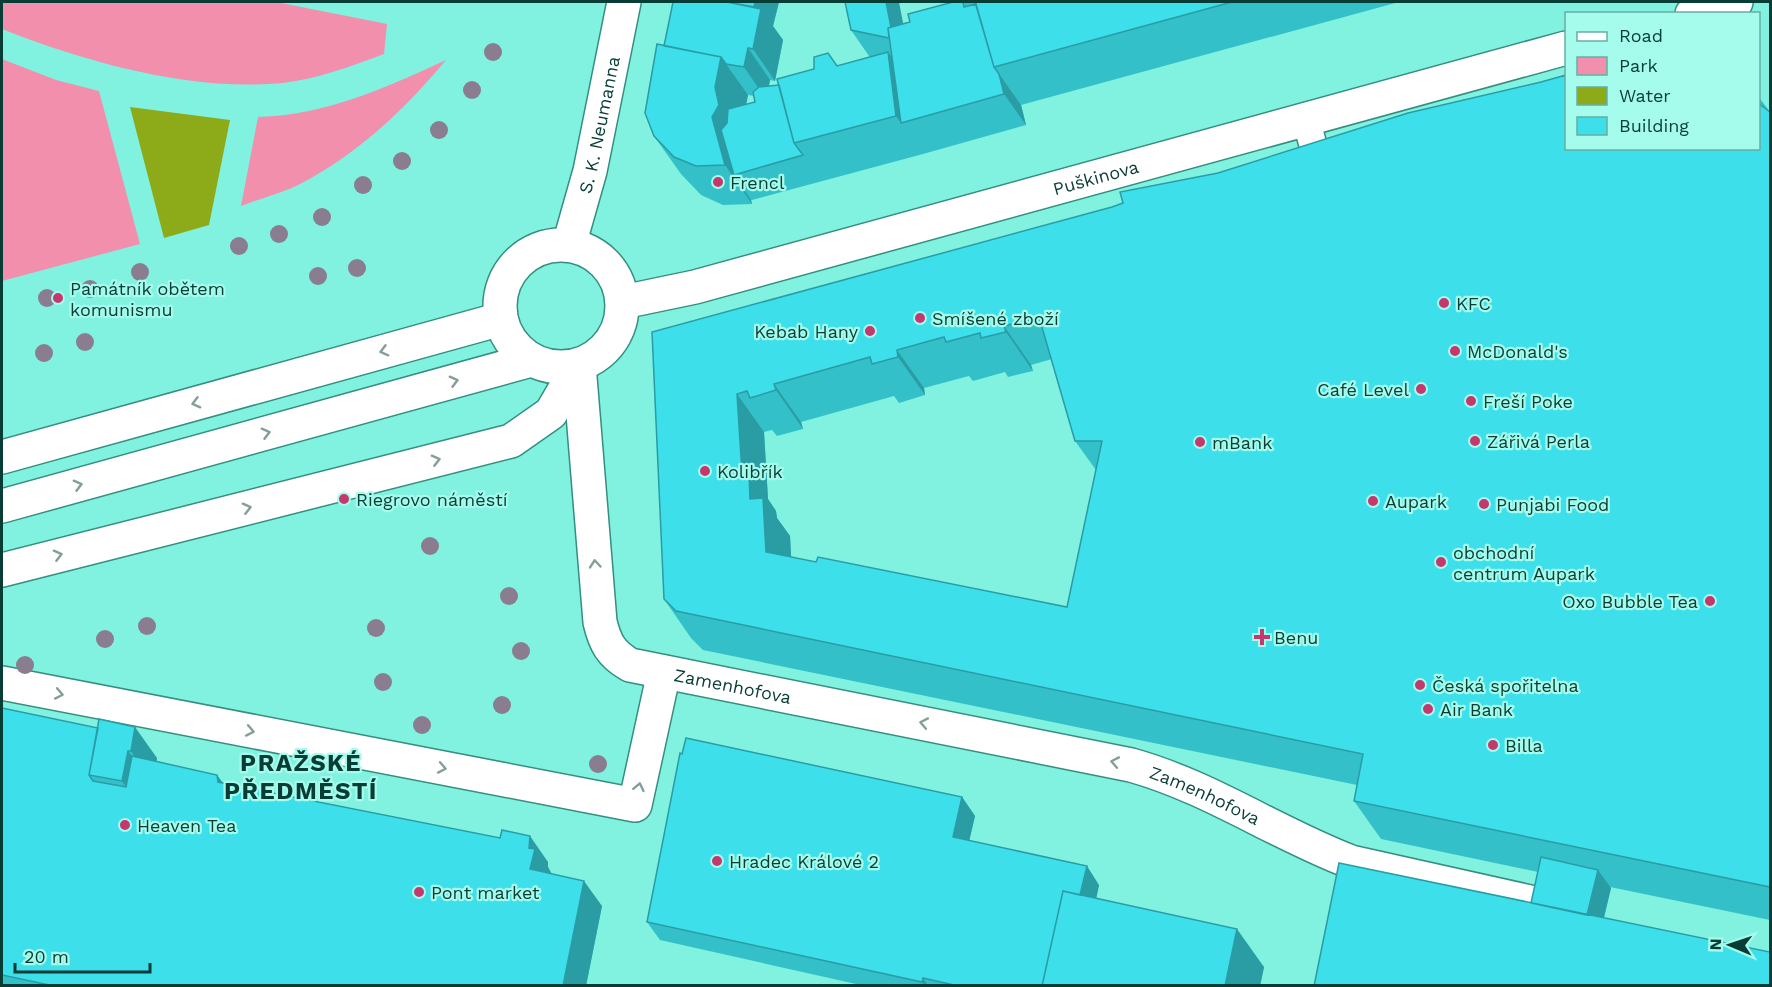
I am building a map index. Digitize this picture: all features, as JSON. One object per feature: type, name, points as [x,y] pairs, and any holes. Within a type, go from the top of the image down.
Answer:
[{"type":"street","name":"S. K. Neumanna","points":[[569,244],[590,171],[624,2]]},
{"type":"street","points":[[1699,12],[1736,2]]},
{"type":"street","name":"Puškinova","points":[[623,302],[706,284],[1565,48]]},
{"type":"street","points":[[2,570],[511,441],[551,413],[579,365],[605,349],[616,332],[623,302],[615,276],[603,261],[588,250],[569,244],[550,245],[531,251],[516,264],[505,280],[500,299],[501,319],[507,335],[531,360],[550,366],[579,365]]},
{"type":"street","points":[[2,457],[501,319]]},
{"type":"street","points":[[2,506],[531,360]]},
{"type":"street","name":"Zamenhofova","points":[[579,365],[600,622],[608,647],[616,657],[630,665],[1131,765],[1172,776],[1319,850],[1351,862],[1605,918]]},
{"type":"street","points":[[2,683],[635,805],[664,672]]},
{"type":"lane","points":[[1306,119],[1324,186]]},
{"type":"green space","points":[[2,2],[276,2],[387,24],[384,54],[347,67],[283,83],[248,85],[212,83],[176,79],[104,63],[68,53],[2,29]]},
{"type":"green space","points":[[2,59],[56,80],[99,91],[140,244],[2,281]]},
{"type":"green space","points":[[446,60],[397,113],[343,158],[295,187],[241,206],[258,117],[307,111],[355,98]]},
{"type":"water","points":[[130,107],[230,120],[209,225],[164,238]]},
{"type":"building","points":[[673,2],[727,2],[761,9],[753,49],[748,48],[744,67],[726,64],[721,57],[664,46]]},
{"type":"building","points":[[727,2],[755,2],[754,7]]},
{"type":"building","points":[[845,2],[886,2],[891,27],[888,28],[889,38],[851,30]]},
{"type":"building","points":[[953,2],[963,2],[964,7],[976,4],[1004,94],[901,123],[888,28],[910,22],[908,14]]},
{"type":"building","points":[[975,2],[1232,2],[994,67]]},
{"type":"building","points":[[657,44],[721,57],[715,87],[719,105],[712,117],[725,165],[696,166],[674,157],[654,136],[645,113]]},
{"type":"building","points":[[888,52],[896,116],[794,143],[777,79],[814,69],[814,57],[828,53],[837,66]]},
{"type":"building","name":"obchodní centrum Aupark","points":[[1565,75],[1565,150],[1760,150],[1760,104],[1770,112],[1770,887],[1354,801],[1363,754],[676,611],[664,599],[652,332],[1112,207],[1123,203],[1120,192],[1218,173],[1408,113]],"holes":[[[1039,317],[1075,441],[1102,441],[1067,607],[818,557],[816,562],[766,552],[763,498],[750,499],[749,472],[742,473],[737,394],[747,391],[750,398],[776,390],[774,384],[870,357],[872,364],[898,357],[897,350],[944,337],[946,342],[980,333],[981,338],[1006,332],[1004,326]]]},
{"type":"building","points":[[779,85],[794,143],[803,155],[734,175],[721,130],[727,123],[728,109],[755,102],[753,92],[759,87]]},
{"type":"building","points":[[2,708],[98,728],[89,775],[93,781],[126,787],[132,756],[217,775],[218,782],[500,838],[502,830],[530,836],[529,848],[535,849],[530,869],[584,881],[563,986],[54,986],[2,975]]},
{"type":"building","points":[[99,719],[135,727],[122,781],[89,775]]},
{"type":"building","points":[[686,738],[962,797],[953,837],[1087,866],[1080,895],[1063,891],[1042,986],[958,986],[923,978],[922,982],[647,922],[680,753],[682,754]]},
{"type":"building","points":[[1541,857],[1598,870],[1587,915],[1531,903]]},
{"type":"building","points":[[1339,863],[1770,952],[1770,986],[1314,986]]},
{"type":"building","points":[[1063,891],[1237,929],[1225,986],[1042,986]]},
{"type":"place","name":"Frencl","points":[[718,182]]},
{"type":"place","name":"Památník obětem komunismu","points":[[58,298]]},
{"type":"place","name":"KFC","points":[[1444,303]]},
{"type":"place","name":"Smíšené zboží","points":[[920,318]]},
{"type":"place","name":"Kebab Hany","points":[[870,331]]},
{"type":"place","name":"McDonald's","points":[[1455,351]]},
{"type":"place","name":"Café Level","points":[[1421,389]]},
{"type":"place","name":"Freší Poke","points":[[1471,401]]},
{"type":"place","name":"Zářivá Perla","points":[[1475,441]]},
{"type":"place","name":"mBank","points":[[1200,442]]},
{"type":"place","name":"Kolibřík","points":[[705,471]]},
{"type":"place","name":"Riegrovo náměstí","points":[[344,499]]},
{"type":"place","name":"Aupark","points":[[1373,501]]},
{"type":"place","name":"Punjabi Food","points":[[1484,504]]},
{"type":"place","name":"obchodní centrum Aupark","points":[[1441,562]]},
{"type":"place","name":"Oxo Bubble Tea","points":[[1710,601]]},
{"type":"place","name":"Benu","points":[[1262,637]]},
{"type":"place","name":"Česká spořitelna","points":[[1420,685]]},
{"type":"place","name":"Air Bank","points":[[1428,709]]},
{"type":"place","name":"Billa","points":[[1493,745]]},
{"type":"place","name":"Heaven Tea","points":[[125,825]]},
{"type":"place","name":"Hradec Králové 2","points":[[717,861]]},
{"type":"place","name":"Pont market","points":[[419,892]]},
{"type":"district","name":"PRAŽSKÉ PŘEDMĚSTÍ","points":[[301,777]]}]
